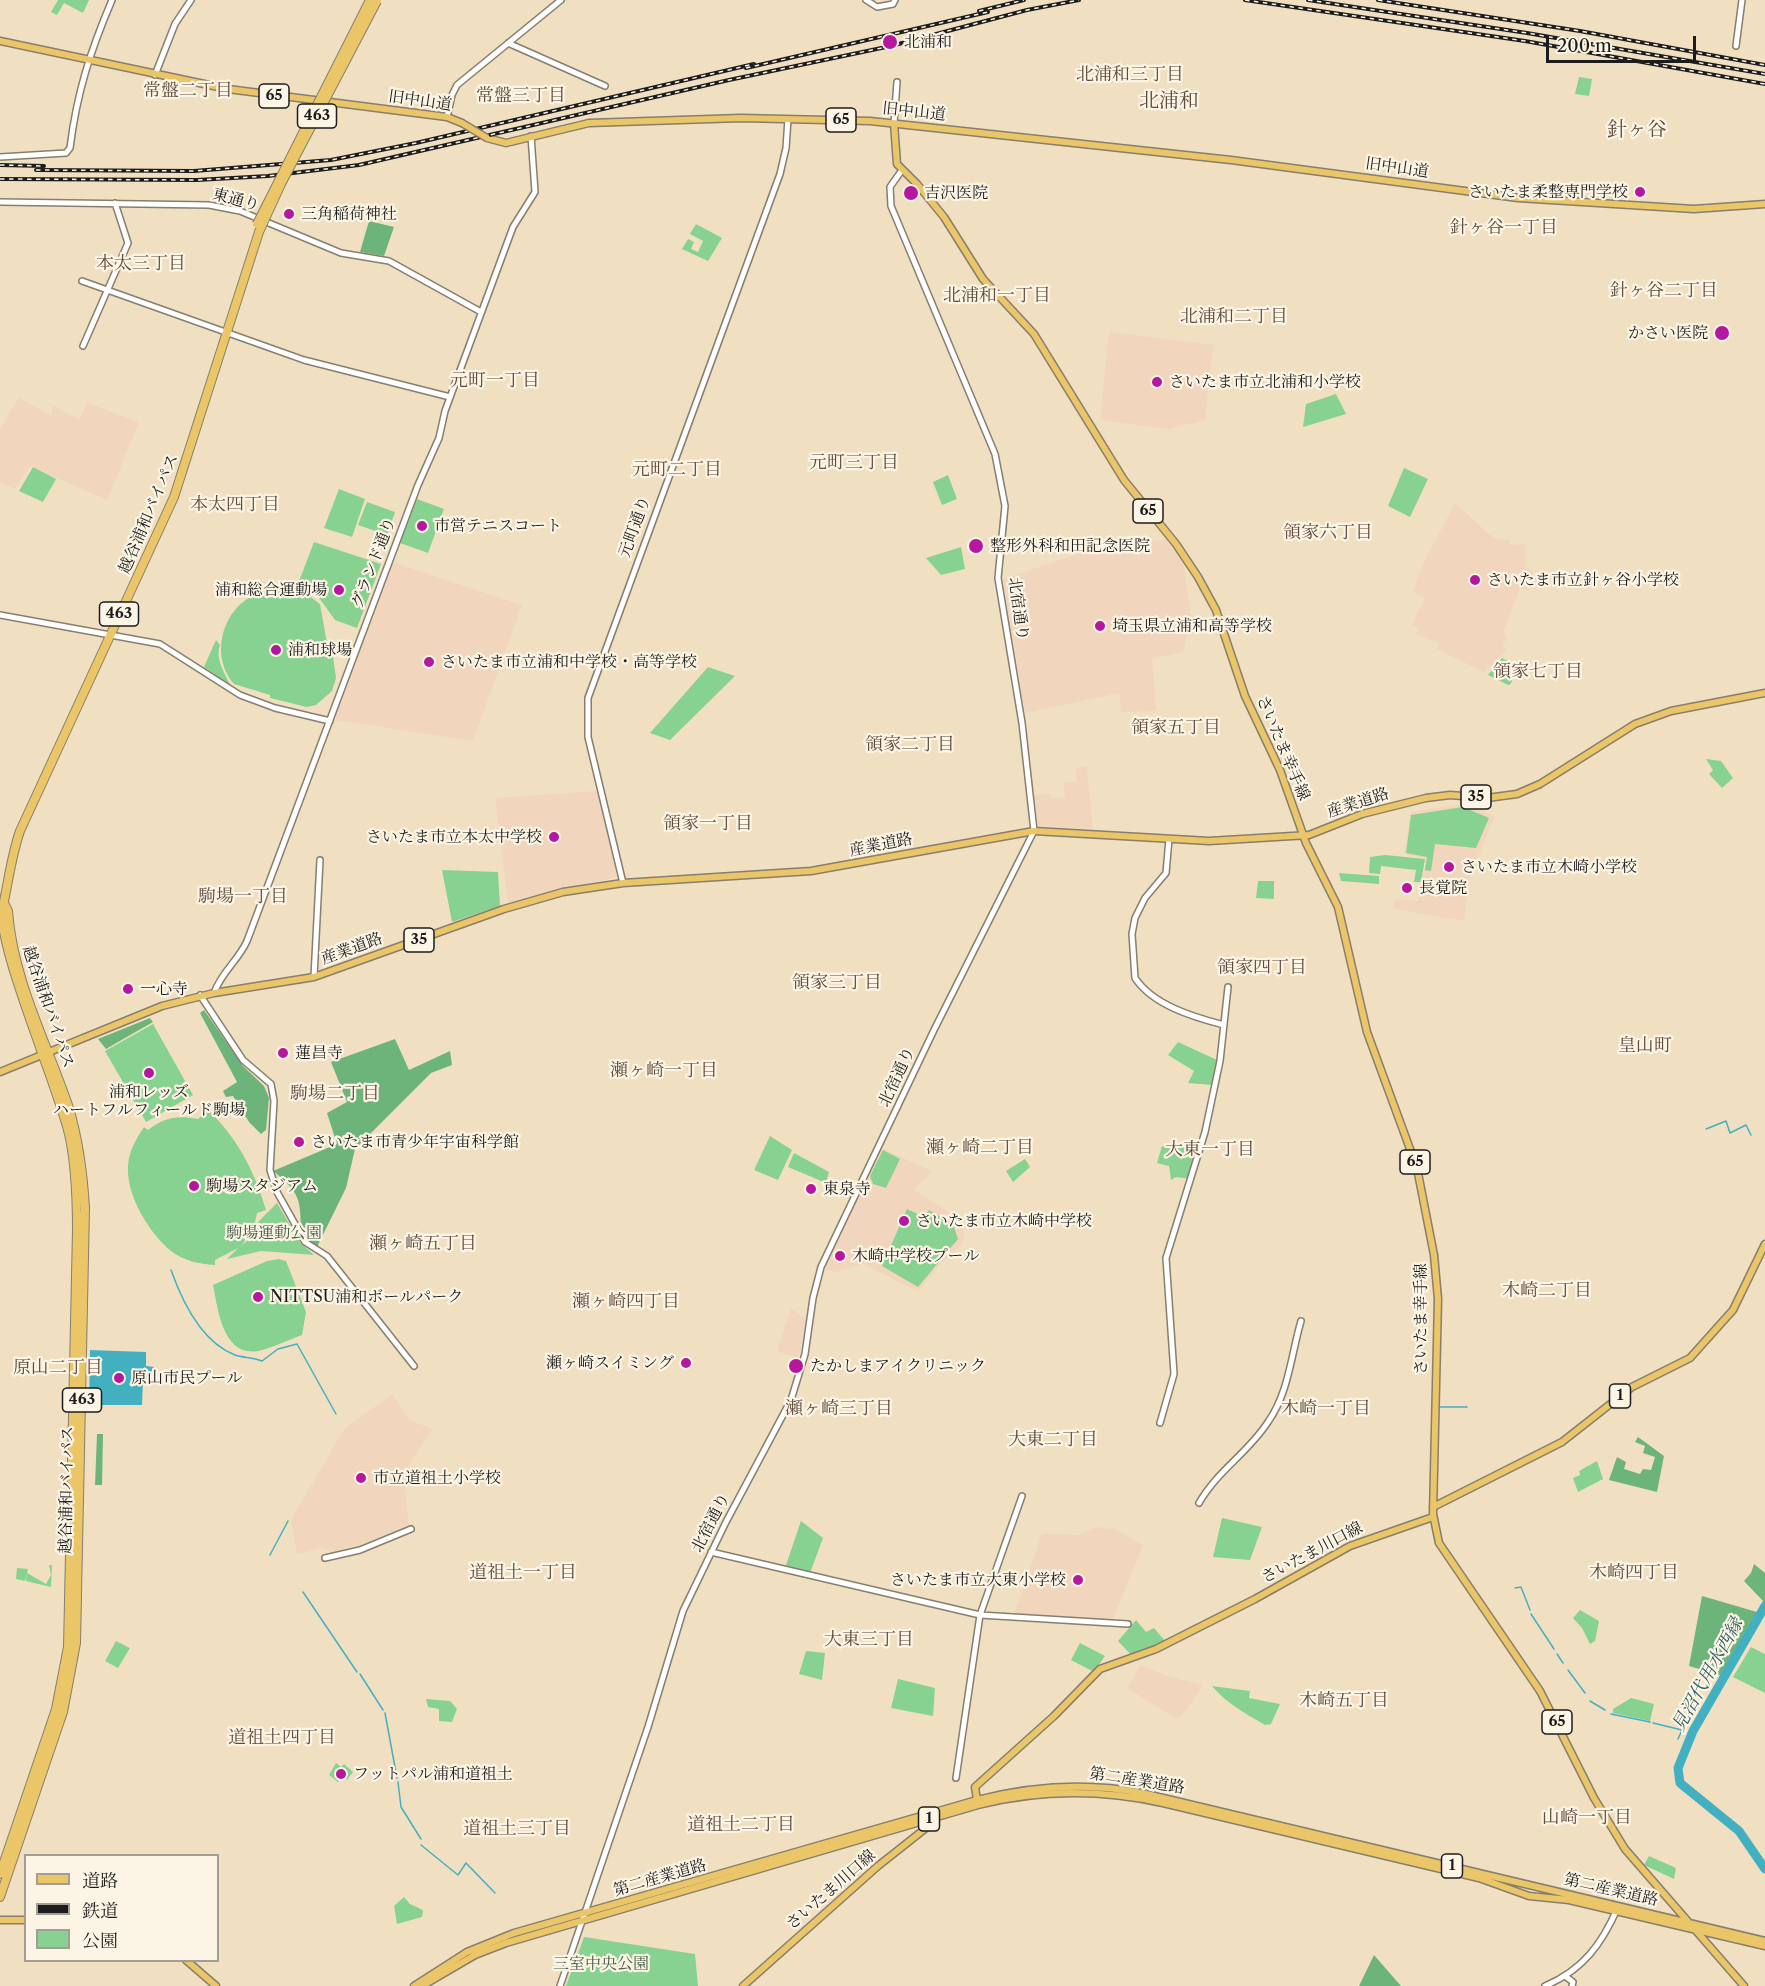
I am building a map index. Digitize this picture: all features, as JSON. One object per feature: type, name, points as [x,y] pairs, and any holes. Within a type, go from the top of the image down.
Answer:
[{"type":"highway","name":"越谷浦和バイパス","points":[[0,1874],[56,1709],[66,1661],[70,1612],[76,1189],[69,1135],[19,974],[2,902],[20,831],[174,497],[232,312],[271,204],[374,0]]},
{"type":"highway","name":"越谷浦和バイパス","points":[[0,1897],[63,1712],[73,1662],[78,1617],[85,1208],[82,1167],[76,1134],[45,1056]]},
{"type":"main road","name":"旧中山道","points":[[0,41],[155,75],[273,96],[447,117],[501,143],[588,123],[788,119],[894,123],[1236,160],[1518,198],[1695,209],[1765,204]]},
{"type":"main road","name":"さいたま幸手線","points":[[894,123],[896,160],[902,170],[944,217],[983,279],[1034,334],[1124,480],[1176,544],[1198,577],[1216,610],[1245,696],[1283,777],[1303,836],[1341,915],[1367,1032],[1417,1168],[1424,1195],[1437,1283],[1433,1506]]},
{"type":"main road","name":"産業道路","points":[[0,1072],[45,1056],[162,1006],[200,995],[314,977],[504,909],[563,892],[623,883],[811,871],[1034,831],[1224,841],[1303,836],[1401,803],[1450,795],[1498,797],[1527,791],[1635,724],[1671,711],[1765,693]]},
{"type":"main road","name":"1","points":[[1433,1506],[1562,1442],[1632,1387],[1690,1358],[1733,1310],[1765,1244]]},
{"type":"main road","points":[[1433,1506],[1433,1517]]},
{"type":"main road","name":"さいたま川口線","points":[[977,1800],[975,1787],[1054,1716],[1100,1669],[1156,1649],[1255,1599],[1350,1546],[1433,1517]]},
{"type":"main road","name":"65","points":[[1433,1517],[1436,1534],[1443,1551],[1540,1691],[1610,1827],[1638,1866],[1744,1986]]},
{"type":"main road","name":"第二産業道路","points":[[422,1986],[475,1955],[977,1800],[1047,1787],[1095,1786],[1127,1790],[1765,1946]]},
{"type":"main road","name":"第二産業道路","points":[[414,1986],[467,1952],[514,1934],[585,1913],[931,1816],[1028,1794],[1078,1791],[1110,1793],[1479,1878],[1529,1896],[1569,1900],[1687,1922],[1765,1941]]},
{"type":"main road","name":"さいたま川口線","points":[[743,1986],[878,1866],[926,1828],[931,1816]]},
{"type":"main road","points":[[0,1920],[24,1920]]},
{"type":"main road","points":[[188,1962],[216,1986]]},
{"type":"street","points":[[0,157],[66,153],[70,148],[75,108],[87,60],[112,0]]},
{"type":"street","points":[[155,75],[175,24],[191,0]]},
{"type":"street","points":[[447,117],[452,95],[457,86],[561,0]]},
{"type":"street","points":[[866,0],[877,8],[892,4],[895,0]]},
{"type":"street","points":[[1736,46],[1742,0]]},
{"type":"street","points":[[508,43],[605,86]]},
{"type":"street","points":[[894,123],[897,82]]},
{"type":"street","name":"元町通り","points":[[623,883],[588,737],[588,698],[780,174],[786,148],[788,119]]},
{"type":"street","name":"グランド通り","points":[[214,993],[225,969],[242,951],[418,485],[439,438],[450,397],[513,227],[535,192],[531,136]]},
{"type":"street","name":"北宿通り","points":[[560,1986],[648,1727],[679,1621],[711,1552],[791,1400],[805,1354],[813,1298],[821,1267],[934,1030],[1034,831],[1022,723],[998,578],[1005,519],[1002,482],[995,454],[891,206],[890,187],[902,170]]},
{"type":"street","name":"東通り","points":[[0,202],[209,205],[240,211],[336,251],[389,261],[482,312]]},
{"type":"street","points":[[83,346],[128,243],[115,203]]},
{"type":"street","points":[[82,281],[304,360],[450,397]]},
{"type":"street","points":[[0,615],[110,634],[170,648],[220,684],[251,700],[330,721]]},
{"type":"street","points":[[1168,838],[1166,873],[1145,898],[1135,918],[1132,934],[1135,978],[1162,1001],[1188,1014],[1224,1025]]},
{"type":"street","points":[[314,977],[320,860]]},
{"type":"street","points":[[1160,1423],[1174,1374],[1166,1258],[1201,1150],[1220,1061],[1228,987]]},
{"type":"street","points":[[200,995],[243,1060],[271,1084],[274,1101],[270,1170],[277,1192],[299,1232],[307,1244],[329,1258],[414,1366]]},
{"type":"street","points":[[1199,1503],[1216,1478],[1252,1444],[1275,1411],[1288,1379],[1291,1357],[1301,1321]]},
{"type":"street","points":[[956,1778],[980,1616],[1022,1496]]},
{"type":"street","points":[[324,1558],[360,1551],[411,1529]]},
{"type":"street","points":[[711,1552],[980,1616],[1128,1624]]},
{"type":"street","points":[[1545,1986],[1565,1976],[1593,1953],[1618,1909]]},
{"type":"street","points":[[1565,1976],[1573,1982],[1572,1986]]},
{"type":"shaded area","name":"さいたま市立北浦和小学校","points":[[1109,332],[1213,345],[1205,420],[1169,429],[1100,420]]},
{"type":"shaded area","points":[[19,398],[51,415],[54,406],[79,420],[87,403],[139,422],[107,500],[30,466],[15,489],[0,483],[0,429]]},
{"type":"shaded area","name":"さいたま市立針ヶ谷小学校","points":[[1455,503],[1490,535],[1497,539],[1509,540],[1510,545],[1525,544],[1525,566],[1534,573],[1529,591],[1520,588],[1504,630],[1504,635],[1508,637],[1502,646],[1507,650],[1484,672],[1437,649],[1439,643],[1416,634],[1419,629],[1412,625],[1425,598],[1413,592],[1421,568]]},
{"type":"shaded area","name":"埼玉県立浦和高等学校","points":[[1166,539],[1183,559],[1191,619],[1183,652],[1152,659],[1156,711],[1121,712],[1119,693],[1025,713],[1003,579],[1084,552]]},
{"type":"shaded area","name":"さいたま市立浦和中学校・高等学校","points":[[392,562],[522,605],[473,741],[336,720],[335,717]]},
{"type":"shaded area","points":[[1087,767],[1093,829],[1038,826],[1034,795],[1050,794],[1052,799],[1065,797],[1064,783],[1077,782],[1076,768]]},
{"type":"shaded area","name":"さいたま市立本太中学校","points":[[597,791],[617,877],[508,903],[495,798]]},
{"type":"shaded area","name":"さいたま市立木崎小学校","points":[[1463,804],[1495,816],[1470,876],[1464,921],[1393,909],[1395,899],[1418,901],[1426,859],[1404,854],[1411,812]]},
{"type":"shaded area","name":"さいたま市立木崎中学校","points":[[881,1148],[932,1171],[914,1190],[958,1218],[962,1225],[964,1237],[962,1245],[941,1263],[918,1292],[864,1264],[835,1272],[825,1270]]},
{"type":"shaded area","points":[[791,1309],[807,1319],[798,1359],[777,1351]]},
{"type":"shaded area","name":"市立道祖土小学校","points":[[393,1394],[409,1420],[433,1429],[409,1464],[405,1492],[409,1525],[362,1544],[332,1552],[322,1548],[297,1554],[291,1520],[341,1434],[346,1427]]},
{"type":"shaded area","name":"さいたま市立大東小学校","points":[[1098,1527],[1116,1530],[1143,1545],[1113,1619],[1014,1615],[1042,1534],[1078,1535]]},
{"type":"shaded area","points":[[1140,1665],[1170,1677],[1200,1684],[1202,1688],[1178,1720],[1127,1688]]},
{"type":"green space","points":[[58,0],[89,0],[83,13],[64,3],[57,15],[51,12]]},
{"type":"green space","points":[[1579,77],[1592,79],[1589,96],[1575,94]]},
{"type":"green space","points":[[369,221],[394,227],[384,256],[360,252]]},
{"type":"green space","points":[[696,224],[722,238],[708,261],[682,249],[688,239],[694,242],[691,249],[698,252],[703,241],[690,234]]},
{"type":"green space","points":[[1336,394],[1346,414],[1303,427],[1306,404]]},
{"type":"green space","points":[[33,467],[56,479],[43,502],[19,491]]},
{"type":"green space","points":[[1404,468],[1428,479],[1410,517],[1388,506]]},
{"type":"green space","points":[[948,475],[957,499],[942,505],[933,482]]},
{"type":"green space","points":[[339,489],[365,499],[352,537],[324,528]]},
{"type":"green space","name":"市営テニスコート","points":[[417,499],[444,509],[428,553],[400,543]]},
{"type":"green space","name":"市営テニスコート","points":[[367,502],[395,512],[387,535],[358,525]]},
{"type":"green space","name":"浦和総合運動場","points":[[314,542],[381,564],[357,628],[335,620],[317,595],[298,584]]},
{"type":"green space","points":[[961,547],[965,569],[941,575],[926,558]]},
{"type":"green space","name":"浦和球場","points":[[286,587],[303,591],[320,604],[327,643],[331,643],[336,678],[332,691],[316,705],[307,707],[270,698],[270,695],[234,684],[223,662],[222,638],[232,615],[240,605],[258,593]]},
{"type":"green space","points":[[216,640],[220,645],[219,656],[223,671],[230,685],[204,667]]},
{"type":"green space","points":[[1502,658],[1515,665],[1511,684],[1508,685],[1488,675]]},
{"type":"green space","points":[[708,667],[735,676],[670,740],[650,733]]},
{"type":"green space","points":[[1706,759],[1721,761],[1733,778],[1722,788],[1709,774],[1713,770]]},
{"type":"green space","points":[[1463,807],[1489,818],[1476,848],[1435,844],[1431,871],[1425,870],[1427,857],[1406,853],[1411,815]]},
{"type":"green space","points":[[1385,855],[1425,859],[1421,882],[1414,882],[1416,870],[1381,866],[1380,874],[1369,873],[1370,857]]},
{"type":"green space","points":[[442,870],[498,872],[500,906],[452,922]]},
{"type":"green space","points":[[1339,873],[1379,876],[1379,884],[1341,881]]},
{"type":"green space","points":[[1258,881],[1274,881],[1274,899],[1256,898]]},
{"type":"green space","points":[[204,1010],[243,1066],[264,1086],[269,1098],[266,1130],[261,1134],[249,1122],[233,1096],[226,1097],[223,1091],[237,1082],[200,1013]]},
{"type":"green space","points":[[150,1018],[153,1022],[106,1049],[98,1039]]},
{"type":"green space","name":"浦和レッズ ハートフルフィールド駒場","points":[[153,1024],[193,1095],[146,1122],[105,1051]]},
{"type":"green space","points":[[395,1039],[409,1070],[450,1051],[452,1065],[431,1073],[355,1149],[346,1188],[317,1247],[302,1231],[300,1207],[294,1192],[273,1171],[337,1144],[327,1113],[347,1102],[331,1062]]},
{"type":"green space","points":[[1178,1042],[1217,1060],[1212,1085],[1188,1083],[1194,1071],[1168,1055]]},
{"type":"green space","name":"駒場スタジアム","points":[[208,1110],[228,1132],[244,1156],[266,1210],[257,1213],[254,1227],[242,1245],[254,1235],[259,1221],[277,1203],[300,1242],[314,1255],[261,1251],[227,1259],[238,1248],[215,1260],[215,1265],[203,1264],[186,1260],[171,1251],[147,1224],[135,1201],[128,1177],[133,1145],[144,1127],[148,1130],[172,1118],[198,1119]]},
{"type":"green space","points":[[770,1136],[792,1150],[778,1180],[754,1170]]},
{"type":"green space","points":[[1176,1144],[1188,1148],[1185,1156],[1196,1159],[1190,1179],[1176,1177],[1171,1180],[1169,1166],[1157,1163],[1162,1146],[1174,1149]]},
{"type":"green space","points":[[883,1150],[900,1159],[886,1188],[873,1184],[870,1176]]},
{"type":"green space","points":[[794,1153],[829,1172],[826,1183],[788,1167]]},
{"type":"green space","points":[[1025,1159],[1030,1167],[1013,1182],[1006,1171]]},
{"type":"green space","points":[[907,1209],[924,1217],[929,1210],[953,1224],[958,1239],[918,1287],[882,1266]]},
{"type":"green space","name":"NITTSU浦和ボールパーク","points":[[279,1259],[286,1261],[306,1312],[302,1335],[263,1350],[246,1351],[237,1347],[224,1330],[213,1285],[267,1261]]},
{"type":"green space","points":[[97,1434],[103,1434],[102,1485],[95,1485]]},
{"type":"green space","points":[[1638,1437],[1664,1456],[1657,1492],[1609,1480],[1617,1457],[1626,1462],[1624,1469],[1640,1474],[1643,1469],[1651,1470],[1655,1457],[1643,1453],[1645,1446],[1635,1442]]},
{"type":"green space","points":[[1597,1461],[1603,1479],[1578,1492],[1573,1478],[1580,1475],[1579,1471]]},
{"type":"green space","points":[[1222,1518],[1262,1527],[1250,1560],[1213,1557]]},
{"type":"green space","points":[[801,1521],[823,1538],[810,1573],[785,1568]]},
{"type":"green space","points":[[1754,1564],[1765,1573],[1765,1602],[1723,1676],[1689,1666],[1702,1596],[1757,1612],[1763,1601],[1744,1581],[1751,1573]]},
{"type":"green space","points":[[49,1565],[52,1565],[51,1587],[26,1581],[27,1574],[25,1581],[16,1579],[17,1568],[28,1569],[27,1573],[46,1584],[51,1575]]},
{"type":"green space","points":[[1580,1610],[1599,1621],[1595,1641],[1590,1644],[1582,1628],[1573,1618]]},
{"type":"green space","points":[[1136,1620],[1146,1632],[1154,1628],[1166,1642],[1133,1657],[1118,1641]]},
{"type":"green space","points":[[116,1641],[130,1648],[118,1668],[105,1661]]},
{"type":"green space","points":[[1080,1643],[1105,1656],[1094,1672],[1071,1660]]},
{"type":"green space","points":[[1751,1647],[1765,1654],[1765,1693],[1733,1677]]},
{"type":"green space","points":[[806,1651],[825,1653],[822,1680],[799,1674]]},
{"type":"green space","points":[[898,1679],[935,1688],[933,1716],[891,1708]]},
{"type":"green space","points":[[1212,1686],[1250,1691],[1249,1698],[1280,1704],[1271,1724],[1265,1725],[1230,1703]]},
{"type":"green space","points":[[1631,1698],[1654,1704],[1650,1721],[1613,1713],[1613,1709]]},
{"type":"green space","points":[[426,1699],[450,1701],[457,1709],[452,1722],[439,1721],[439,1709],[428,1707]]},
{"type":"green space","name":"フットパル浦和道祖土","points":[[336,1763],[341,1767],[344,1764],[353,1772],[347,1780],[343,1776],[338,1782],[329,1775]]},
{"type":"green space","points":[[1649,1856],[1676,1868],[1674,1879],[1644,1865]]},
{"type":"green space","points":[[404,1897],[410,1904],[423,1910],[422,1917],[397,1924],[394,1906]]},
{"type":"green space","name":"三室中央公園","points":[[584,1937],[695,1954],[698,1986],[566,1986]]},
{"type":"green space","points":[[1374,1955],[1401,1986],[1359,1986]]},
{"type":"water","name":"原山市民プール","points":[[90,1350],[146,1352],[146,1366],[154,1367],[154,1377],[143,1379],[142,1405],[89,1405]]},
{"type":"waterway","points":[[1706,1129],[1726,1121],[1730,1133],[1746,1125],[1751,1135]]},
{"type":"waterway","points":[[171,1270],[194,1319],[212,1341],[223,1349],[238,1356],[262,1361],[278,1349],[297,1344],[336,1414]]},
{"type":"waterway","points":[[1438,1407],[1467,1407]]},
{"type":"waterway","points":[[270,1555],[288,1521]]},
{"type":"waterway","points":[[1515,1588],[1521,1587],[1530,1610]]},
{"type":"waterway","points":[[303,1592],[357,1672]]},
{"type":"waterway","name":"見沼代用水西縁","points":[[1765,1606],[1693,1731],[1678,1768],[1680,1783],[1739,1831],[1765,1869]]},
{"type":"waterway","points":[[1531,1614],[1554,1649]]},
{"type":"waterway","points":[[1557,1654],[1563,1663]]},
{"type":"waterway","points":[[1568,1670],[1585,1693]]},
{"type":"waterway","points":[[360,1674],[383,1710]]},
{"type":"waterway","points":[[1590,1701],[1605,1710]]},
{"type":"waterway","points":[[385,1713],[397,1778]]},
{"type":"waterway","points":[[1611,1714],[1650,1722]]},
{"type":"waterway","points":[[1653,1723],[1682,1730],[1678,1739]]},
{"type":"waterway","points":[[398,1782],[401,1807],[421,1839]]},
{"type":"waterway","points":[[421,1845],[458,1875],[466,1863],[495,1893]]},
{"type":"railway","points":[[979,11],[1024,0]]},
{"type":"railway","points":[[0,179],[197,180],[268,176],[359,165],[729,80],[891,46],[1027,10],[1079,0]]},
{"type":"railway","points":[[1245,0],[1525,41],[1765,84]]},
{"type":"railway","points":[[1308,0],[1527,33],[1765,74]]},
{"type":"railway","points":[[1378,0],[1580,31],[1765,65]]},
{"type":"railway","points":[[746,68],[988,12]]},
{"type":"railway","points":[[36,170],[194,171],[331,160],[416,143],[754,64]]},
{"type":"railway","points":[[0,165],[44,166]]},
{"type":"place","name":"北浦和","points":[[890,42]]},
{"type":"place","name":"さいたま柔整専門学校","points":[[1640,192]]},
{"type":"place","name":"吉沢医院","points":[[911,193]]},
{"type":"place","name":"三角稲荷神社","points":[[289,214]]},
{"type":"place","name":"かさい医院","points":[[1722,333]]},
{"type":"place","name":"さいたま市立北浦和小学校","points":[[1157,382]]},
{"type":"place","name":"市営テニスコート","points":[[422,526]]},
{"type":"place","name":"整形外科和田記念医院","points":[[976,546]]},
{"type":"place","name":"さいたま市立針ヶ谷小学校","points":[[1475,580]]},
{"type":"place","name":"浦和総合運動場","points":[[339,590]]},
{"type":"place","name":"埼玉県立浦和高等学校","points":[[1100,626]]},
{"type":"place","name":"浦和球場","points":[[276,650]]},
{"type":"place","name":"さいたま市立浦和中学校・高等学校","points":[[429,662]]},
{"type":"place","name":"さいたま市立本太中学校","points":[[554,837]]},
{"type":"place","name":"さいたま市立木崎小学校","points":[[1449,867]]},
{"type":"place","name":"長覚院","points":[[1407,888]]},
{"type":"place","name":"一心寺","points":[[128,989]]},
{"type":"place","name":"蓮昌寺","points":[[283,1053]]},
{"type":"place","name":"浦和レッズ ハートフルフィールド駒場","points":[[149,1073]]},
{"type":"place","name":"さいたま市青少年宇宙科学館","points":[[299,1142]]},
{"type":"place","name":"駒場スタジアム","points":[[194,1186]]},
{"type":"place","name":"東泉寺","points":[[811,1189]]},
{"type":"place","name":"さいたま市立木崎中学校","points":[[904,1221]]},
{"type":"place","name":"木崎中学校プール","points":[[840,1256]]},
{"type":"place","name":"NITTSU浦和ボールパーク","points":[[258,1297]]},
{"type":"place","name":"瀬ヶ崎スイミング","points":[[686,1363]]},
{"type":"place","name":"たかしまアイクリニック","points":[[796,1366]]},
{"type":"place","name":"原山市民プール","points":[[119,1378]]},
{"type":"place","name":"市立道祖土小学校","points":[[361,1478]]},
{"type":"place","name":"さいたま市立大東小学校","points":[[1078,1580]]},
{"type":"place","name":"フットパル浦和道祖土","points":[[341,1774]]},
{"type":"district","name":"北浦和三丁目","points":[[1130,75]]},
{"type":"district","name":"常盤二丁目","points":[[188,91]]},
{"type":"district","name":"常盤三丁目","points":[[521,96]]},
{"type":"district","name":"北浦和","points":[[1169,101]]},
{"type":"district","name":"針ヶ谷","points":[[1637,130]]},
{"type":"district","name":"針ヶ谷一丁目","points":[[1504,228]]},
{"type":"district","name":"本太三丁目","points":[[141,264]]},
{"type":"district","name":"針ヶ谷二丁目","points":[[1664,291]]},
{"type":"district","name":"北浦和一丁目","points":[[997,296]]},
{"type":"district","name":"北浦和二丁目","points":[[1234,317]]},
{"type":"district","name":"元町一丁目","points":[[495,381]]},
{"type":"district","name":"元町三丁目","points":[[854,463]]},
{"type":"district","name":"元町二丁目","points":[[677,470]]},
{"type":"district","name":"本太四丁目","points":[[235,505]]},
{"type":"district","name":"領家六丁目","points":[[1328,533]]},
{"type":"district","name":"領家七丁目","points":[[1538,672]]},
{"type":"district","name":"領家五丁目","points":[[1176,728]]},
{"type":"district","name":"領家二丁目","points":[[910,745]]},
{"type":"district","name":"領家一丁目","points":[[708,824]]},
{"type":"district","name":"駒場一丁目","points":[[243,897]]},
{"type":"district","name":"領家四丁目","points":[[1262,968]]},
{"type":"district","name":"領家三丁目","points":[[837,983]]},
{"type":"district","name":"皇山町","points":[[1645,1046]]},
{"type":"district","name":"瀬ヶ崎一丁目","points":[[664,1071]]},
{"type":"district","name":"駒場二丁目","points":[[335,1094]]},
{"type":"district","name":"瀬ヶ崎二丁目","points":[[980,1148]]},
{"type":"district","name":"大東一丁目","points":[[1210,1150]]},
{"type":"district","name":"瀬ヶ崎五丁目","points":[[423,1244]]},
{"type":"district","name":"木崎二丁目","points":[[1547,1291]]},
{"type":"district","name":"瀬ヶ崎四丁目","points":[[626,1302]]},
{"type":"district","name":"原山二丁目","points":[[58,1368]]},
{"type":"district","name":"瀬ヶ崎三丁目","points":[[839,1409]]},
{"type":"district","name":"木崎一丁目","points":[[1326,1409]]},
{"type":"district","name":"大東二丁目","points":[[1053,1440]]},
{"type":"district","name":"道祖土一丁目","points":[[523,1573]]},
{"type":"district","name":"木崎四丁目","points":[[1634,1573]]},
{"type":"district","name":"大東三丁目","points":[[869,1640]]},
{"type":"district","name":"木崎五丁目","points":[[1344,1701]]},
{"type":"district","name":"道祖土四丁目","points":[[282,1738]]},
{"type":"district","name":"山崎一丁目","points":[[1587,1818]]},
{"type":"district","name":"道祖土二丁目","points":[[741,1825]]},
{"type":"district","name":"道祖土三丁目","points":[[517,1829]]},
{"type":"park label","name":"駒場運動公園","points":[[274,1233]]}]
